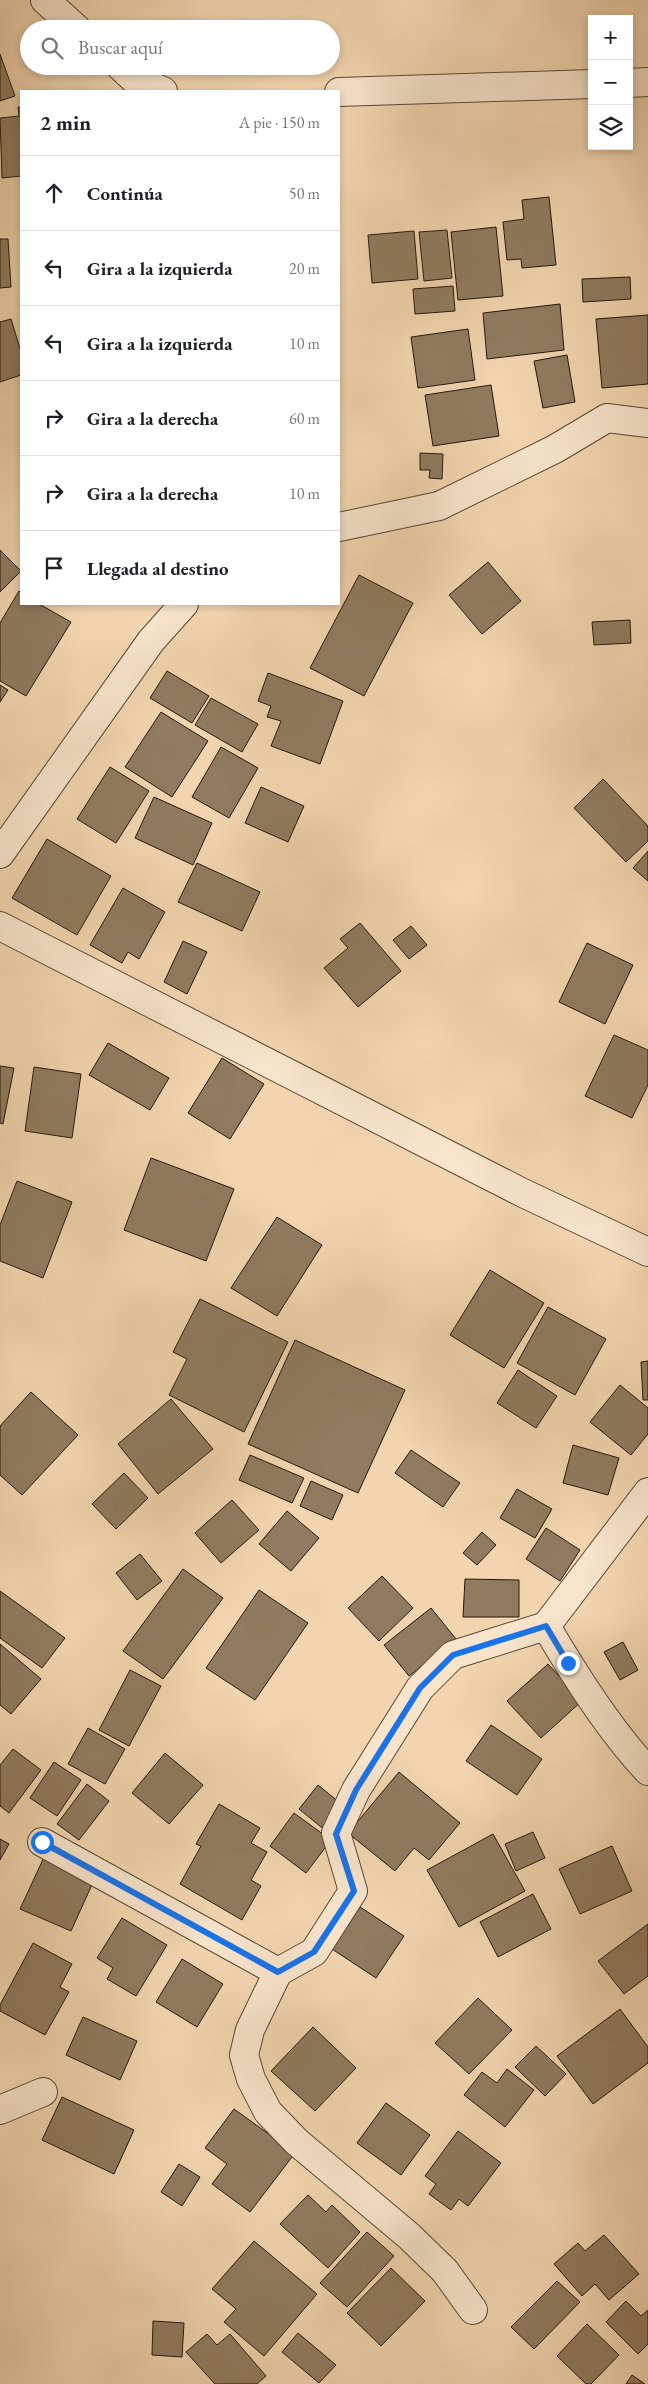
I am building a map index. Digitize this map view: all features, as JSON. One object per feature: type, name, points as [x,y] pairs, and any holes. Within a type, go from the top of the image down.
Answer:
[{"type":"street","points":[[45,0],[67,20]]},
{"type":"street","points":[[130,75],[134,79],[161,90]]},
{"type":"street","points":[[633,83],[648,82]]},
{"type":"street","points":[[340,92],[588,84]]},
{"type":"street","points":[[340,527],[439,506],[555,449],[607,418],[648,423]]},
{"type":"street","points":[[0,854],[151,641],[183,605]]},
{"type":"street","points":[[0,926],[523,1193],[648,1252]]},
{"type":"street","points":[[472,2310],[445,2271],[415,2242],[298,2142],[268,2112],[251,2080],[244,2055],[250,2030],[278,1972],[314,1952],[354,1891],[336,1834],[356,1790],[420,1688],[453,1655],[546,1626],[648,1492]]},
{"type":"street","points":[[546,1626],[568,1663],[634,1757],[648,1771]]},
{"type":"street","points":[[42,1842],[278,1972]]},
{"type":"street","points":[[0,2110],[43,2092]]},
{"type":"building","points":[[0,54],[15,96],[0,101]]},
{"type":"building","points":[[18,107],[20,107],[20,176],[2,178],[0,118],[19,116]]},
{"type":"building","points":[[549,197],[556,265],[522,268],[521,259],[507,260],[503,222],[524,219],[522,200]]},
{"type":"building","points":[[496,227],[503,296],[458,300],[451,232]]},
{"type":"building","points":[[447,230],[452,278],[424,281],[419,232]]},
{"type":"building","points":[[414,231],[418,279],[372,283],[368,235]]},
{"type":"building","points":[[0,239],[8,239],[11,287],[0,288]]},
{"type":"building","points":[[630,277],[631,299],[583,302],[582,279]]},
{"type":"building","points":[[453,286],[455,311],[415,314],[413,289]]},
{"type":"building","points":[[560,304],[564,350],[487,359],[483,313]]},
{"type":"building","points":[[648,315],[648,384],[602,388],[596,319]]},
{"type":"building","points":[[11,319],[20,349],[20,375],[0,382],[0,322]]},
{"type":"building","points":[[468,329],[475,380],[418,388],[411,337]]},
{"type":"building","points":[[567,355],[575,402],[543,408],[534,361]]},
{"type":"building","points":[[491,385],[499,436],[433,446],[425,395]]},
{"type":"building","points":[[420,453],[443,454],[442,479],[429,478],[430,470],[420,470]]},
{"type":"building","points":[[0,550],[20,572],[0,592]]},
{"type":"building","points":[[488,562],[521,601],[482,634],[449,595]]},
{"type":"building","points":[[359,575],[413,603],[364,696],[310,668]]},
{"type":"building","points":[[19,591],[20,605],[41,605],[71,622],[26,696],[0,681],[0,623]]},
{"type":"building","points":[[630,620],[631,643],[594,645],[592,622]]},
{"type":"building","points":[[167,671],[209,696],[192,723],[150,698]]},
{"type":"building","points":[[268,673],[343,701],[320,764],[271,746],[281,721],[267,717],[271,706],[258,701]]},
{"type":"building","points":[[0,685],[8,690],[0,702]]},
{"type":"building","points":[[211,698],[258,724],[242,752],[195,725]]},
{"type":"building","points":[[161,712],[208,741],[172,797],[125,767]]},
{"type":"building","points":[[221,747],[258,768],[229,818],[192,797]]},
{"type":"building","points":[[110,767],[149,791],[116,843],[77,819]]},
{"type":"building","points":[[603,779],[648,826],[648,841],[626,862],[574,808]]},
{"type":"building","points":[[261,787],[304,806],[288,842],[245,823]]},
{"type":"building","points":[[154,797],[212,823],[193,865],[135,838]]},
{"type":"building","points":[[47,839],[111,876],[77,935],[12,898]]},
{"type":"building","points":[[648,851],[648,881],[633,868]]},
{"type":"building","points":[[197,863],[260,892],[242,931],[178,902]]},
{"type":"building","points":[[123,888],[165,912],[139,959],[128,952],[122,963],[90,945]]},
{"type":"building","points":[[360,923],[401,971],[358,1007],[324,968],[348,948],[340,939]]},
{"type":"building","points":[[411,926],[427,945],[409,959],[393,940]]},
{"type":"building","points":[[183,941],[207,952],[187,994],[164,982]]},
{"type":"building","points":[[587,943],[633,965],[605,1024],[559,1002]]},
{"type":"building","points":[[614,1035],[648,1050],[648,1085],[632,1118],[585,1096]]},
{"type":"building","points":[[108,1043],[169,1078],[150,1110],[89,1075]]},
{"type":"building","points":[[222,1058],[264,1084],[230,1139],[188,1113]]},
{"type":"building","points":[[0,1066],[14,1068],[3,1124],[0,1123]]},
{"type":"building","points":[[34,1067],[81,1074],[72,1138],[25,1131]]},
{"type":"building","points":[[151,1158],[234,1189],[206,1261],[124,1230]]},
{"type":"building","points":[[17,1181],[72,1202],[43,1278],[0,1261],[0,1225]]},
{"type":"building","points":[[277,1217],[322,1245],[277,1316],[231,1288]]},
{"type":"building","points":[[490,1270],[544,1303],[504,1368],[450,1335]]},
{"type":"building","points":[[200,1299],[288,1342],[244,1432],[169,1395],[187,1359],[173,1352]]},
{"type":"building","points":[[548,1307],[606,1339],[575,1395],[517,1363]]},
{"type":"building","points":[[295,1340],[405,1390],[358,1493],[248,1444]]},
{"type":"building","points":[[648,1361],[648,1400],[643,1400],[641,1362]]},
{"type":"building","points":[[518,1370],[557,1396],[536,1428],[497,1403]]},
{"type":"building","points":[[620,1385],[648,1408],[648,1434],[631,1455],[590,1422]]},
{"type":"building","points":[[31,1392],[78,1435],[22,1495],[0,1475],[0,1426]]},
{"type":"building","points":[[171,1399],[213,1449],[158,1494],[118,1444]]},
{"type":"building","points":[[573,1445],[619,1458],[608,1495],[563,1483]]},
{"type":"building","points":[[411,1450],[460,1483],[443,1507],[395,1473]]},
{"type":"building","points":[[250,1455],[304,1478],[292,1503],[239,1480]]},
{"type":"building","points":[[124,1473],[148,1498],[116,1529],[92,1504]]},
{"type":"building","points":[[311,1481],[343,1495],[332,1520],[300,1506]]},
{"type":"building","points":[[517,1489],[552,1509],[535,1538],[500,1518]]},
{"type":"building","points":[[232,1500],[259,1530],[221,1563],[195,1533]]},
{"type":"building","points":[[287,1511],[319,1538],[291,1571],[259,1544]]},
{"type":"building","points":[[546,1528],[580,1550],[560,1581],[526,1559]]},
{"type":"building","points":[[482,1532],[496,1545],[477,1565],[463,1553]]},
{"type":"building","points":[[140,1554],[162,1581],[137,1600],[116,1573]]},
{"type":"building","points":[[183,1569],[223,1598],[163,1679],[123,1651]]},
{"type":"building","points":[[382,1576],[413,1608],[379,1641],[348,1608]]},
{"type":"building","points":[[465,1579],[519,1580],[519,1617],[463,1617]]},
{"type":"building","points":[[259,1590],[308,1623],[255,1700],[206,1668]]},
{"type":"building","points":[[0,1591],[65,1638],[42,1668],[0,1638]]},
{"type":"building","points":[[431,1608],[456,1639],[409,1676],[384,1645]]},
{"type":"building","points":[[623,1642],[638,1670],[620,1680],[604,1652]]},
{"type":"building","points":[[0,1644],[41,1679],[11,1714],[0,1705]]},
{"type":"building","points":[[548,1664],[582,1701],[541,1738],[507,1701]]},
{"type":"building","points":[[130,1670],[161,1686],[129,1746],[99,1730]]},
{"type":"building","points":[[491,1725],[542,1759],[517,1795],[466,1761]]},
{"type":"building","points":[[88,1728],[125,1749],[105,1784],[68,1764]]},
{"type":"building","points":[[13,1749],[41,1770],[9,1813],[0,1806],[0,1765]]},
{"type":"building","points":[[165,1753],[203,1785],[169,1824],[132,1793]]},
{"type":"building","points":[[54,1762],[81,1780],[57,1816],[30,1798]]},
{"type":"building","points":[[399,1772],[460,1823],[429,1860],[414,1848],[395,1871],[348,1833]]},
{"type":"building","points":[[87,1784],[109,1801],[79,1840],[57,1824]]},
{"type":"building","points":[[318,1785],[345,1807],[326,1831],[299,1809]]},
{"type":"building","points":[[219,1804],[260,1828],[251,1843],[267,1852],[251,1880],[261,1886],[242,1920],[180,1884],[201,1846],[196,1844]]},
{"type":"building","points":[[294,1813],[331,1840],[306,1873],[270,1846]]},
{"type":"building","points":[[533,1832],[545,1858],[516,1871],[505,1844]]},
{"type":"building","points":[[493,1834],[525,1891],[459,1927],[427,1870]]},
{"type":"building","points":[[0,1839],[9,1844],[0,1860]]},
{"type":"building","points":[[612,1846],[632,1891],[580,1914],[559,1869]]},
{"type":"building","points":[[45,1855],[95,1878],[71,1931],[20,1909]]},
{"type":"building","points":[[533,1894],[551,1929],[498,1957],[480,1922]]},
{"type":"building","points":[[360,1907],[404,1936],[376,1978],[332,1949]]},
{"type":"building","points":[[122,1918],[167,1945],[136,1996],[107,1979],[113,1968],[97,1958]]},
{"type":"building","points":[[648,1924],[648,1976],[624,1994],[598,1961]]},
{"type":"building","points":[[33,1943],[72,1964],[60,1987],[69,1992],[45,2035],[0,2011],[0,2005]]},
{"type":"building","points":[[182,1959],[223,1984],[197,2027],[156,2002]]},
{"type":"building","points":[[478,1998],[512,2030],[469,2074],[435,2043]]},
{"type":"building","points":[[620,2009],[648,2047],[648,2063],[593,2104],[557,2056]]},
{"type":"building","points":[[83,2017],[137,2041],[120,2080],[66,2055]]},
{"type":"building","points":[[313,2027],[356,2068],[315,2111],[271,2071]]},
{"type":"building","points":[[536,2046],[566,2074],[545,2096],[515,2067]]},
{"type":"building","points":[[507,2069],[534,2090],[505,2127],[464,2095],[482,2072],[497,2083]]},
{"type":"building","points":[[62,2097],[134,2130],[114,2174],[42,2140]]},
{"type":"building","points":[[386,2103],[430,2135],[401,2175],[357,2143]]},
{"type":"building","points":[[234,2109],[295,2153],[250,2212],[212,2184],[227,2164],[205,2148]]},
{"type":"building","points":[[458,2131],[501,2163],[468,2206],[459,2199],[451,2210],[429,2194],[436,2184],[425,2176]]},
{"type":"building","points":[[179,2164],[200,2177],[182,2206],[161,2192]]},
{"type":"building","points":[[308,2195],[326,2212],[332,2205],[360,2232],[328,2268],[280,2224]]},
{"type":"building","points":[[367,2232],[394,2256],[347,2307],[320,2283]]},
{"type":"building","points":[[604,2235],[639,2274],[609,2300],[595,2284],[582,2296],[554,2264],[578,2243],[585,2251]]},
{"type":"building","points":[[254,2241],[317,2294],[264,2356],[224,2322],[236,2309],[212,2289]]},
{"type":"building","points":[[391,2268],[425,2301],[381,2346],[347,2313]]},
{"type":"building","points":[[557,2281],[580,2302],[534,2349],[511,2327]]},
{"type":"building","points":[[626,2301],[641,2316],[648,2310],[648,2344],[638,2354],[606,2322]]},
{"type":"building","points":[[153,2321],[184,2323],[182,2357],[152,2355]]},
{"type":"building","points":[[587,2324],[619,2355],[591,2384],[586,2384],[557,2356]]},
{"type":"building","points":[[298,2333],[336,2365],[319,2383],[282,2352]]},
{"type":"building","points":[[207,2334],[217,2345],[230,2334],[266,2376],[257,2384],[215,2384],[186,2352]]},
{"type":"building","points":[[632,2375],[645,2384],[626,2384]]},
{"type":"route","points":[[42,1842],[278,1972],[314,1952],[354,1891],[336,1834],[356,1790],[420,1688],[453,1655],[546,1626],[568,1663]]}]
